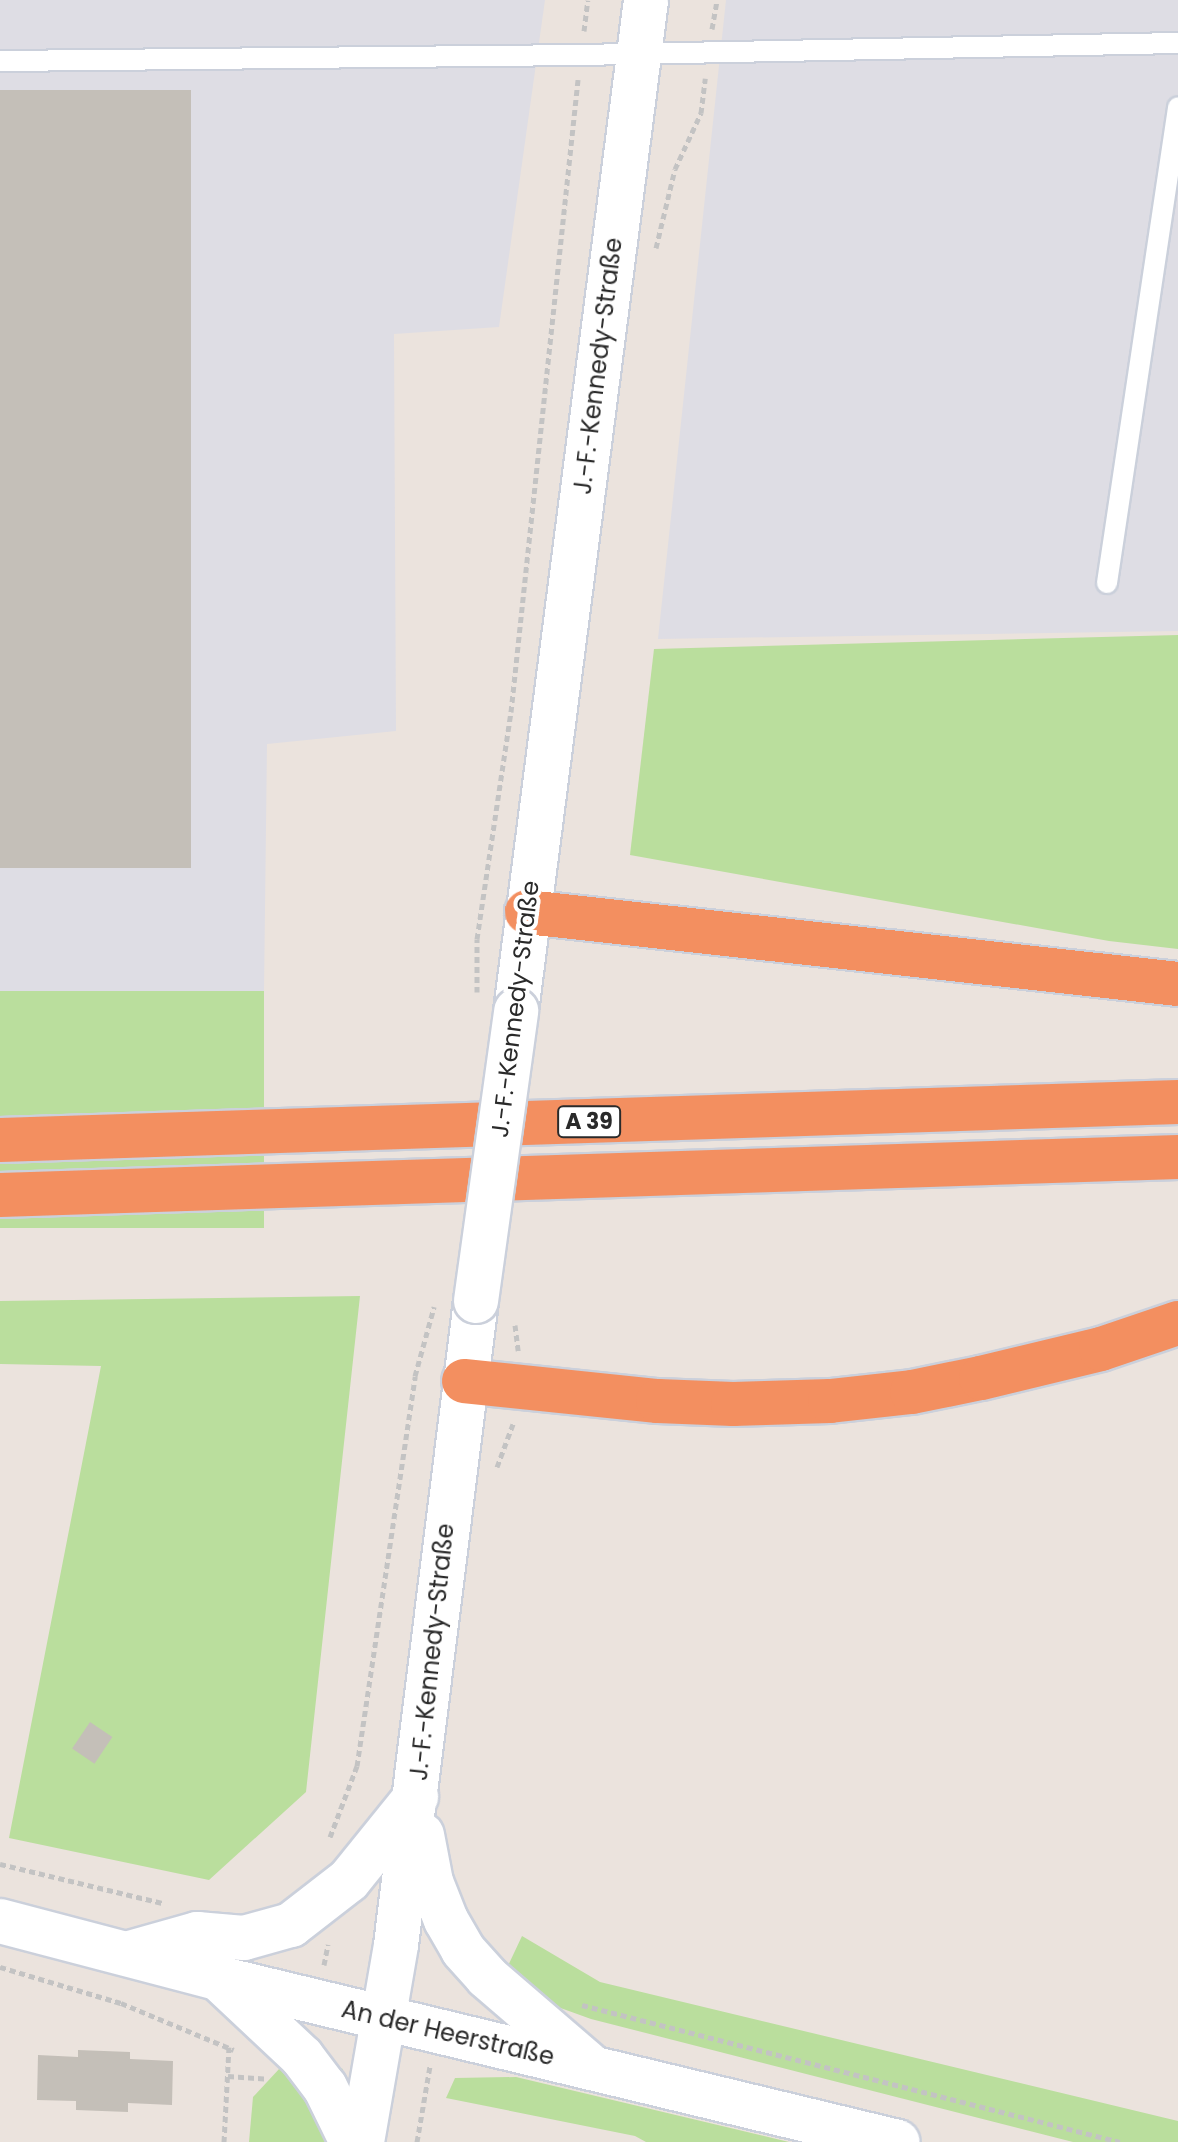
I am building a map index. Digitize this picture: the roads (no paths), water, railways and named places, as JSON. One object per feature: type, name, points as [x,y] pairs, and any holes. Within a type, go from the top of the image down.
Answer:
[{"type":"highway","points":[[527,912],[1178,984]]},
{"type":"highway","name":"A 39","points":[[0,1140],[1178,1102]]},
{"type":"highway","name":"A 39","points":[[0,1195],[1178,1157]]},
{"type":"highway","points":[[464,1381],[733,1404],[830,1401],[912,1392],[981,1378],[1101,1349],[1178,1323]]},
{"type":"street","name":"J.-F.-Kennedy-Straße","points":[[362,2142],[384,2018],[416,1797],[475,1308],[496,1005],[527,912],[646,0]]},
{"type":"street","points":[[130,1953],[197,1934],[244,1938],[291,1925],[349,1880],[416,1797]]},
{"type":"street","points":[[416,1797],[431,1882],[446,1920],[463,1950],[487,1977],[593,2068]]},
{"type":"street","name":"An der Heerstraße","points":[[0,1921],[218,1978],[898,2142]]},
{"type":"street","points":[[218,1978],[302,2057],[325,2087],[352,2142]]},
{"type":"lane","points":[[0,61],[580,55],[1178,43]]},
{"type":"lane","points":[[1107,583],[1178,107]]}]
